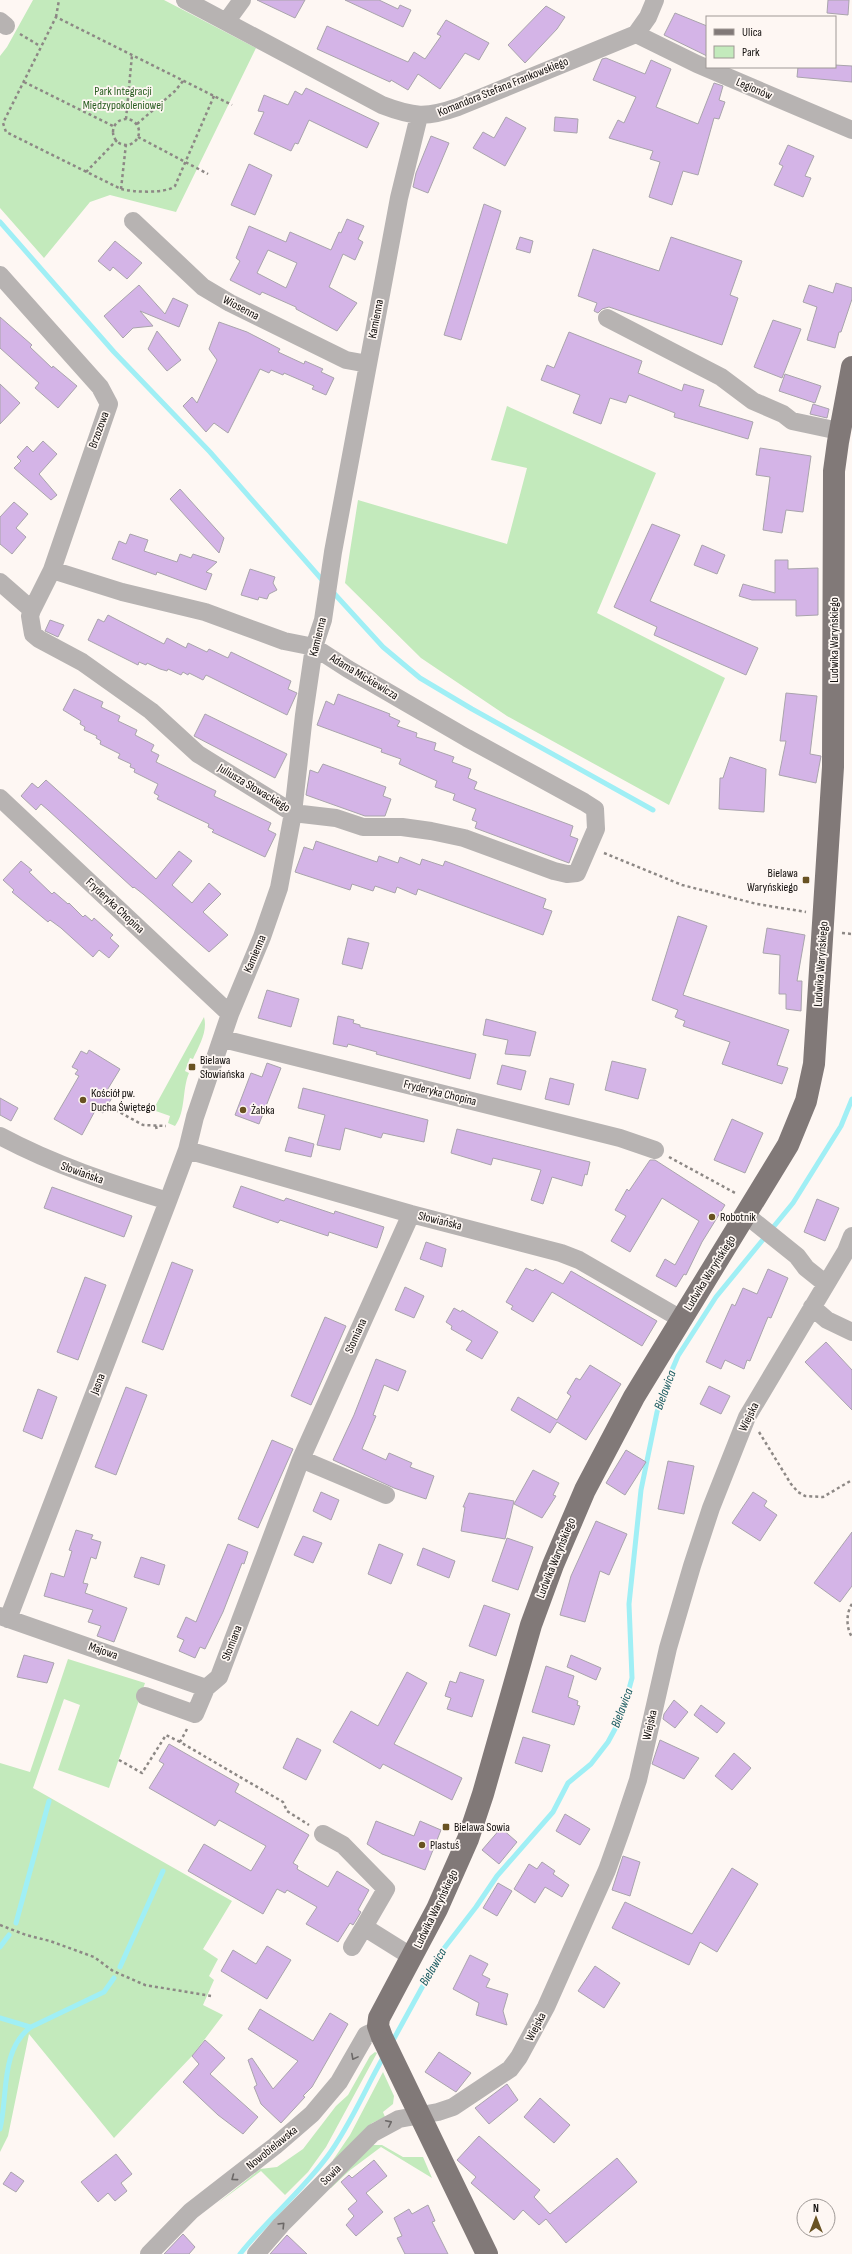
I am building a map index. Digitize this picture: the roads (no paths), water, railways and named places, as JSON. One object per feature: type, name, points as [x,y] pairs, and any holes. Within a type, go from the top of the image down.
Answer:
[{"type":"main road","name":"Ludwika Waryńskiego","points":[[383,2040],[378,2020],[382,2010],[412,1957],[445,1892],[468,1840],[531,1625],[571,1520],[618,1424],[788,1145],[800,1121],[808,1095],[814,1064],[833,759],[834,472],[839,431],[852,367]]},
{"type":"main road","points":[[383,2040],[487,2254]]},
{"type":"street","name":"Komandora Stefana Frankowskiego","points":[[185,0],[382,105],[403,113],[419,116],[437,115],[636,34]]},
{"type":"street","points":[[226,22],[242,0]]},
{"type":"street","points":[[636,34],[648,17],[655,0]]},
{"type":"street","name":"Legionów","points":[[636,34],[706,68]]},
{"type":"street","name":"Legionów","points":[[706,68],[852,130]]},
{"type":"street","name":"Kamienna","points":[[187,1150],[195,1117],[223,1039],[230,1014],[262,937],[279,888],[293,813],[304,715],[314,648],[323,620],[333,552],[399,198],[419,116]]},
{"type":"street","name":"Wiosenna","points":[[133,221],[203,287],[230,304],[346,360],[368,364]]},
{"type":"street","name":"Brzozowa","points":[[0,276],[100,387],[109,404],[52,570]]},
{"type":"street","points":[[607,318],[722,377],[753,401],[783,414],[792,421],[839,431]]},
{"type":"street","points":[[0,582],[32,610],[52,570]]},
{"type":"street","name":"Adama Mickiewicza","points":[[52,570],[122,592],[205,612],[284,641],[314,648],[467,738],[595,809],[596,829],[589,847]]},
{"type":"street","name":"Juliusza Słowackiego","points":[[32,610],[30,616],[33,634],[40,640],[82,662],[151,711],[198,754],[293,813],[336,818],[363,827],[402,827],[464,838],[505,854],[567,874],[577,873],[589,847]]},
{"type":"street","name":"Fryderyka Chopina","points":[[0,798],[230,1014]]},
{"type":"street","name":"Fryderyka Chopina","points":[[223,1039],[620,1138],[656,1150]]},
{"type":"street","name":"Słowiańska","points":[[0,1136],[54,1163],[108,1183],[168,1201]]},
{"type":"street","name":"Jasna","points":[[4,1618],[187,1150]]},
{"type":"street","name":"Słowiańska","points":[[187,1150],[410,1214],[494,1234],[579,1260],[681,1319]]},
{"type":"street","points":[[750,1209],[769,1234],[797,1256],[806,1268],[826,1284]]},
{"type":"street","name":"Słomiana","points":[[206,1688],[219,1677],[302,1459],[410,1214]]},
{"type":"street","name":"Wiejska","points":[[418,2114],[438,2112],[453,2107],[510,2069],[519,2058],[546,2007],[607,1870],[622,1828],[638,1780],[668,1648],[692,1566],[711,1508],[747,1417],[851,1244]]},
{"type":"street","points":[[812,1307],[827,1320],[852,1332]]},
{"type":"street","points":[[302,1459],[386,1496]]},
{"type":"street","name":"Majowa","points":[[4,1618],[206,1688]]},
{"type":"street","points":[[145,1696],[195,1714],[206,1688]]},
{"type":"street","points":[[323,1834],[343,1845],[386,1890],[352,1947]]},
{"type":"street","points":[[364,1927],[412,1957]]},
{"type":"street","name":"Nowobielawska","points":[[149,2254],[191,2211],[275,2146],[312,2114],[339,2082],[366,2035],[383,2040]]},
{"type":"street","name":"Sowia","points":[[256,2254],[281,2226],[371,2134],[392,2122],[418,2114]]},
{"type":"waterway","points":[[0,222],[114,352],[210,452],[324,582]]},
{"type":"waterway","points":[[331,590],[383,647],[420,678],[472,709],[653,810]]},
{"type":"waterway","name":"Bielawica","points":[[391,2044],[442,1951],[476,1907],[497,1876],[553,1812],[568,1783],[591,1764],[608,1742],[621,1718],[632,1678],[629,1604],[641,1490],[657,1412],[666,1384],[678,1356],[716,1297],[793,1203],[841,1126],[852,1099]]},
{"type":"waterway","points":[[16,1923],[49,1801]]},
{"type":"waterway","points":[[120,1967],[163,1871]]},
{"type":"waterway","points":[[0,1947],[9,1935]]},
{"type":"waterway","points":[[0,2129],[7,2074],[14,2048],[21,2036],[31,2027],[104,1992],[114,1978]]},
{"type":"waterway","points":[[0,2018],[30,2027]]},
{"type":"waterway","name":"Bielawica","points":[[240,2254],[261,2229],[317,2170],[327,2157],[350,2120],[384,2056]]},
{"type":"place","name":"Bielawa Waryńskiego","points":[[806,880]]},
{"type":"place","name":"Bielawa Słowiańska","points":[[192,1067]]},
{"type":"place","name":"Kościół pw. Ducha Świętego","points":[[83,1100]]},
{"type":"place","name":"Żabka","points":[[243,1110]]},
{"type":"place","name":"Robotnik","points":[[712,1217]]},
{"type":"place","name":"Bielawa Sowia","points":[[446,1827]]},
{"type":"place","name":"Plastuś","points":[[422,1845]]},
{"type":"park label","name":"Park Integracji Międzypokoleniowej","points":[[123,98]]}]
